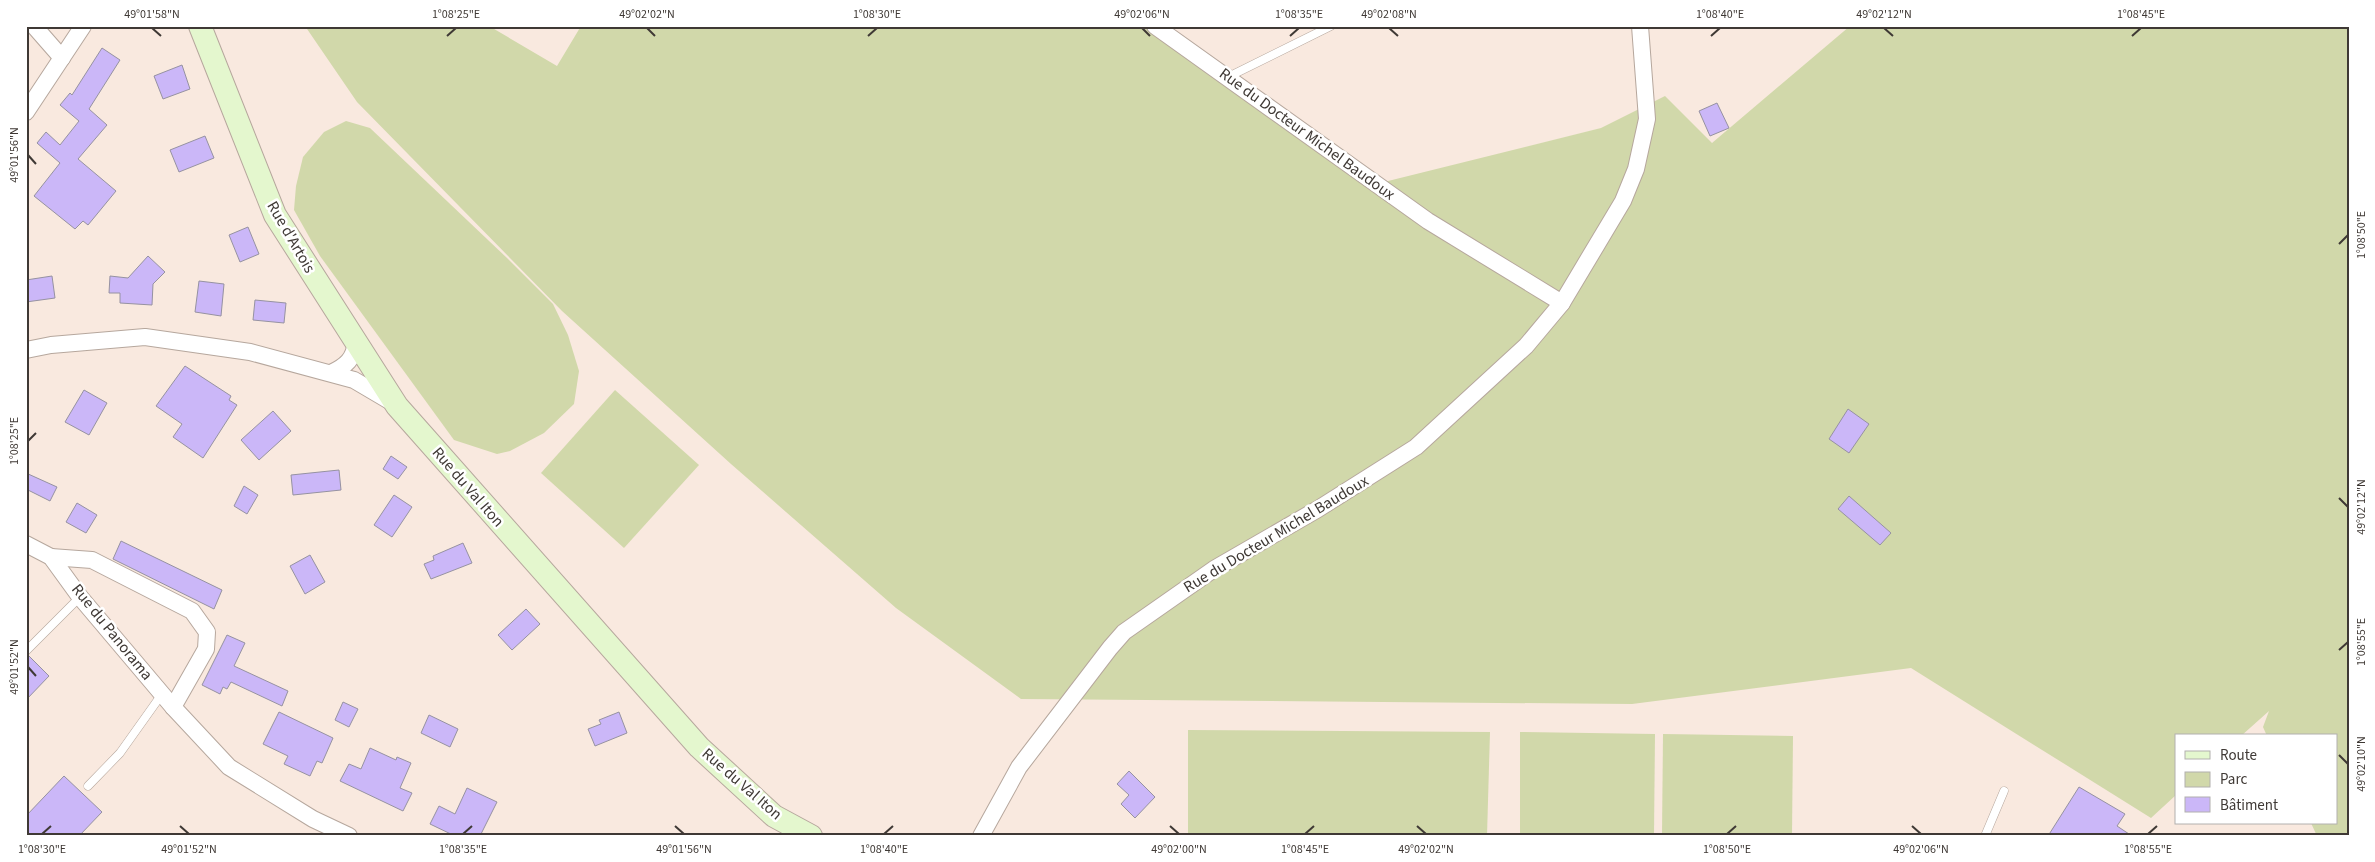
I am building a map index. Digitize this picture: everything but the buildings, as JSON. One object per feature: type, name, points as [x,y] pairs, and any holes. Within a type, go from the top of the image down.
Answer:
[{"type":"street","points":[[34,26],[62,58]]},
{"type":"street","points":[[26,112],[84,26]]},
{"type":"street","name":"Rue d'Artois","points":[[200,26],[275,215],[397,406]]},
{"type":"street","name":"Rue du Docteur Michel Baudoux","points":[[1155,26],[1428,221],[1562,302]]},
{"type":"street","name":"Rue du Docteur Michel Baudoux","points":[[981,836],[1019,767],[1124,632],[1214,569],[1318,509],[1416,447],[1526,346],[1562,302],[1623,201],[1636,169],[1647,119],[1640,26]]},
{"type":"street","name":"Rue du Val Iton","points":[[26,350],[50,345],[145,337],[250,352],[354,380],[397,406],[699,746],[774,816],[810,836]]},
{"type":"street","points":[[331,373],[348,363],[355,352],[356,342]]},
{"type":"street","name":"Rue du Panorama","points":[[26,544],[51,557],[92,560],[192,612],[207,632],[206,649],[173,707]]},
{"type":"street","name":"Rue du Panorama","points":[[51,557],[80,598],[173,707],[229,767],[313,819],[349,836]]},
{"type":"lane","points":[[1228,77],[1331,26]]},
{"type":"lane","points":[[26,651],[80,598]]},
{"type":"lane","points":[[88,786],[120,753],[162,694]]},
{"type":"lane","points":[[113,748],[120,753]]},
{"type":"lane","points":[[1985,836],[2004,791]]},
{"type":"green space","points":[[305,26],[489,26],[557,66],[581,26],[1144,26],[1384,182],[1601,128],[1665,96],[1712,143],[1850,26],[2349,26],[2349,836],[2317,836],[2311,824],[2338,824],[2338,734],[2266,734],[2263,727],[2269,711],[2243,734],[2175,734],[2175,796],[2151,818],[1911,668],[1632,704],[1021,699],[896,608],[731,464],[562,311],[357,102]]},
{"type":"green space","points":[[346,121],[370,128],[553,304],[568,335],[579,371],[574,404],[544,433],[510,451],[497,454],[454,440],[320,256],[294,210],[296,186],[303,157],[324,132]]},
{"type":"green space","points":[[615,390],[699,465],[624,548],[541,473]]},
{"type":"green space","points":[[1188,730],[1490,732],[1487,836],[1188,836]]},
{"type":"green space","points":[[1520,732],[1655,734],[1654,836],[1520,836]]},
{"type":"green space","points":[[1663,734],[1793,736],[1792,836],[1662,836]]}]
